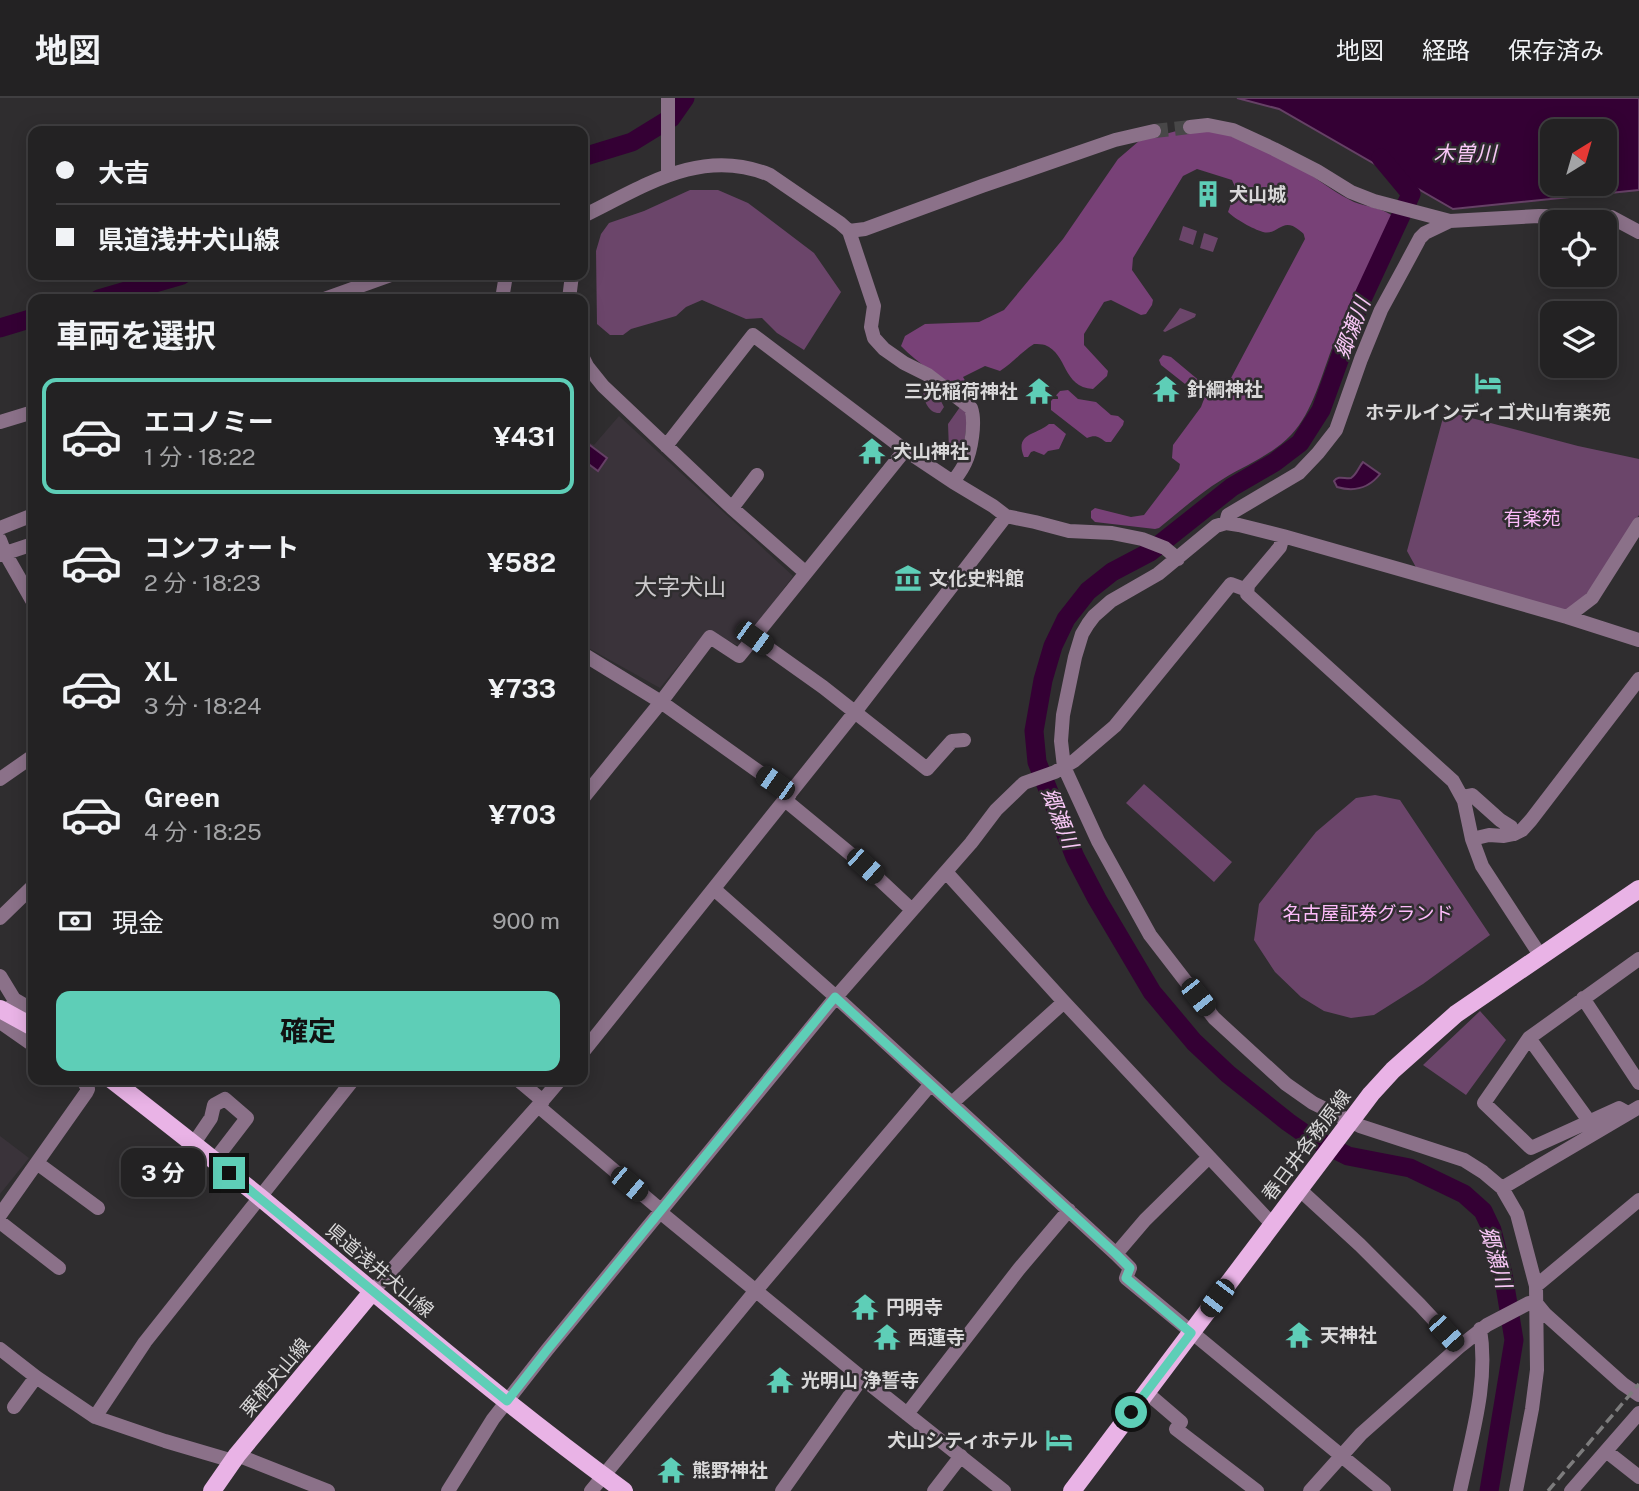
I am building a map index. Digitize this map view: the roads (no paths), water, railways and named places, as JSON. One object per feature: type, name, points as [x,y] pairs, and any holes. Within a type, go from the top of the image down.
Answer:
[{"type":"main road","name":"春日井各務原線","points":[[1072,1491],[1371,1094],[1393,1070],[1482,994],[1639,889]]},
{"type":"main road","points":[[2,1010],[28,1024]]},
{"type":"main road","name":"県道浅井犬山線","points":[[119,1085],[194,1143],[548,1435],[624,1491]]},
{"type":"main road","name":"栗栖犬山線","points":[[212,1491],[235,1458],[373,1292]]},
{"type":"street","points":[[668,98],[668,175]]},
{"type":"street","points":[[1190,127],[1208,125],[1233,130],[1285,154],[1351,192],[1450,221],[1539,216],[1611,217],[1639,233]]},
{"type":"street","points":[[849,231],[865,229],[1115,140],[1154,131]]},
{"type":"street","points":[[588,214],[668,175],[691,167],[720,164],[758,170],[779,181],[840,223],[849,231],[874,306],[871,327],[874,338],[884,349],[928,375],[971,408],[972,439],[966,461],[953,482]]},
{"type":"street","points":[[1226,523],[1228,515],[1299,473],[1336,430],[1376,322],[1405,266],[1425,233],[1450,221]]},
{"type":"street","points":[[338,294],[377,280]]},
{"type":"street","points":[[666,446],[753,335],[905,450],[1006,516],[1069,531],[1112,533],[1142,539],[1165,548],[1178,559]]},
{"type":"street","points":[[588,367],[603,386],[666,446],[806,573]]},
{"type":"street","points":[[0,422],[28,414]]},
{"type":"street","points":[[588,792],[709,637],[740,656],[905,450]]},
{"type":"street","points":[[732,508],[757,475]]},
{"type":"street","points":[[588,1046],[788,797],[1006,516]]},
{"type":"street","points":[[0,528],[28,518]]},
{"type":"street","points":[[1536,1286],[1517,1213],[1502,1188],[1483,1172],[1464,1160],[1346,1128],[1286,1084],[1214,1018],[1150,935],[1059,769],[1063,715],[1082,634],[1094,616],[1111,601],[1158,574],[1216,526],[1226,523],[1283,536],[1639,640]]},
{"type":"street","points":[[1567,617],[1592,598],[1639,524]]},
{"type":"street","points":[[1283,536],[1280,547],[1248,585],[1250,597],[1453,782],[1464,801],[1477,855],[1489,879],[1540,955]]},
{"type":"street","points":[[28,545],[2,550],[28,594]]},
{"type":"street","points":[[448,1491],[493,1419],[547,1350],[835,997],[971,844],[996,810],[1024,783],[1059,769],[1088,751],[1115,726],[1231,584],[1247,590]]},
{"type":"street","points":[[754,638],[927,769],[952,741],[964,740]]},
{"type":"street","points":[[588,657],[660,702],[788,797],[912,910]]},
{"type":"street","points":[[1472,839],[1489,835],[1504,836],[1521,830],[1639,679]]},
{"type":"street","points":[[0,779],[28,759]]},
{"type":"street","points":[[1462,797],[1472,795],[1511,827],[1514,834]]},
{"type":"street","points":[[946,872],[1208,1158],[1272,1224]]},
{"type":"street","points":[[714,889],[1116,1254],[1130,1268],[1126,1278],[1384,1491]]},
{"type":"street","points":[[0,918],[28,891]]},
{"type":"street","points":[[1634,1110],[1619,1108],[1531,1148],[1484,1103],[1529,1038],[1639,959]]},
{"type":"street","points":[[0,976],[14,999],[28,1009]]},
{"type":"street","points":[[1583,999],[1639,1083]]},
{"type":"street","points":[[952,1103],[1064,1002]]},
{"type":"street","points":[[28,1011],[12,1006],[2,1010],[3,1024],[28,1042]]},
{"type":"street","points":[[1529,1038],[1589,1121]]},
{"type":"street","points":[[591,1491],[756,1290],[931,1084]]},
{"type":"street","points":[[0,1215],[86,1093],[88,1089],[86,1085]]},
{"type":"street","points":[[95,1417],[145,1342],[349,1085]]},
{"type":"street","points":[[523,1085],[661,1212],[1004,1491]]},
{"type":"street","points":[[373,1292],[556,1085]]},
{"type":"street","points":[[194,1143],[211,1118],[214,1104],[225,1100],[247,1118],[214,1161]]},
{"type":"street","points":[[1502,1188],[1634,1110]]},
{"type":"street","points":[[1116,1254],[1145,1220],[1208,1158]]},
{"type":"street","points":[[37,1163],[98,1208]]},
{"type":"street","points":[[1299,1189],[1360,1245],[1458,1347]]},
{"type":"street","points":[[1516,1491],[1537,1370],[1530,1304],[1536,1286],[1639,1200]]},
{"type":"street","points":[[907,1414],[1019,1269],[1069,1210]]},
{"type":"street","points":[[0,1222],[59,1268]]},
{"type":"street","points":[[1310,1491],[1361,1434],[1458,1347],[1480,1329],[1530,1304]]},
{"type":"street","points":[[1530,1304],[1639,1395]]},
{"type":"street","points":[[1460,1491],[1482,1383],[1480,1329]]},
{"type":"street","points":[[0,1349],[95,1417],[165,1441],[235,1458],[328,1491]]},
{"type":"street","points":[[14,1406],[36,1377]]},
{"type":"street","points":[[782,1491],[862,1378]]},
{"type":"street","points":[[1146,1392],[1181,1422],[1177,1429],[1257,1491]]},
{"type":"street","points":[[1571,1491],[1639,1413]]},
{"type":"street","points":[[1606,1451],[1639,1476]]},
{"type":"street","points":[[934,1491],[961,1456]]},
{"type":"water","name":"木曽川","points":[[1237,98],[1639,98],[1639,190],[1617,192],[1617,119],[1540,119],[1540,196],[1580,196],[1453,209],[1279,109]]},
{"type":"water","points":[[588,444],[607,458],[598,471],[588,464]]},
{"type":"water","points":[[1363,462],[1380,474],[1376,479],[1361,488],[1337,487],[1334,481],[1336,479],[1351,478]]},
{"type":"waterway","points":[[588,155],[632,142],[671,118],[685,98]]},
{"type":"waterway","name":"郷瀬川","points":[[1381,158],[1411,194],[1358,308],[1321,410],[1300,443],[1275,462],[1232,487],[1150,552],[1112,572],[1088,591],[1066,619],[1053,646],[1043,680],[1034,731],[1037,762],[1075,857],[1152,992],[1194,1042],[1228,1074],[1308,1136],[1348,1156],[1410,1168],[1464,1194],[1483,1211],[1492,1230],[1503,1274],[1514,1340],[1489,1491]]},
{"type":"waterway","points":[[116,294],[165,280]]},
{"type":"waterway","points":[[0,328],[28,320]]},
{"type":"tunnel","points":[[1154,131],[1190,127]]},
{"type":"railway","points":[[1548,1491],[1639,1384]]},
{"type":"place","name":"犬山城","points":[[1208,194]]},
{"type":"place","name":"ホテルインディゴ犬山有楽苑","points":[[1488,383]]},
{"type":"place","name":"針綱神社","points":[[1166,389]]},
{"type":"place","name":"三光稲荷神社","points":[[1039,391]]},
{"type":"place","name":"犬山神社","points":[[872,451]]},
{"type":"place","name":"文化史料館","points":[[908,578]]},
{"type":"place","name":"円明寺","points":[[865,1307]]},
{"type":"place","name":"天神社","points":[[1299,1335]]},
{"type":"place","name":"西蓮寺","points":[[887,1337]]},
{"type":"place","name":"光明山 浄誓寺","points":[[780,1380]]},
{"type":"place","name":"犬山シティホテル","points":[[1059,1440]]},
{"type":"place","name":"熊野神社","points":[[671,1470]]},
{"type":"district","name":"大字犬山","points":[[680,586]]},
{"type":"park label","name":"有楽苑","points":[[1532,518]]},
{"type":"park label","name":"名古屋証券グランド","points":[[1368,913]]}]
